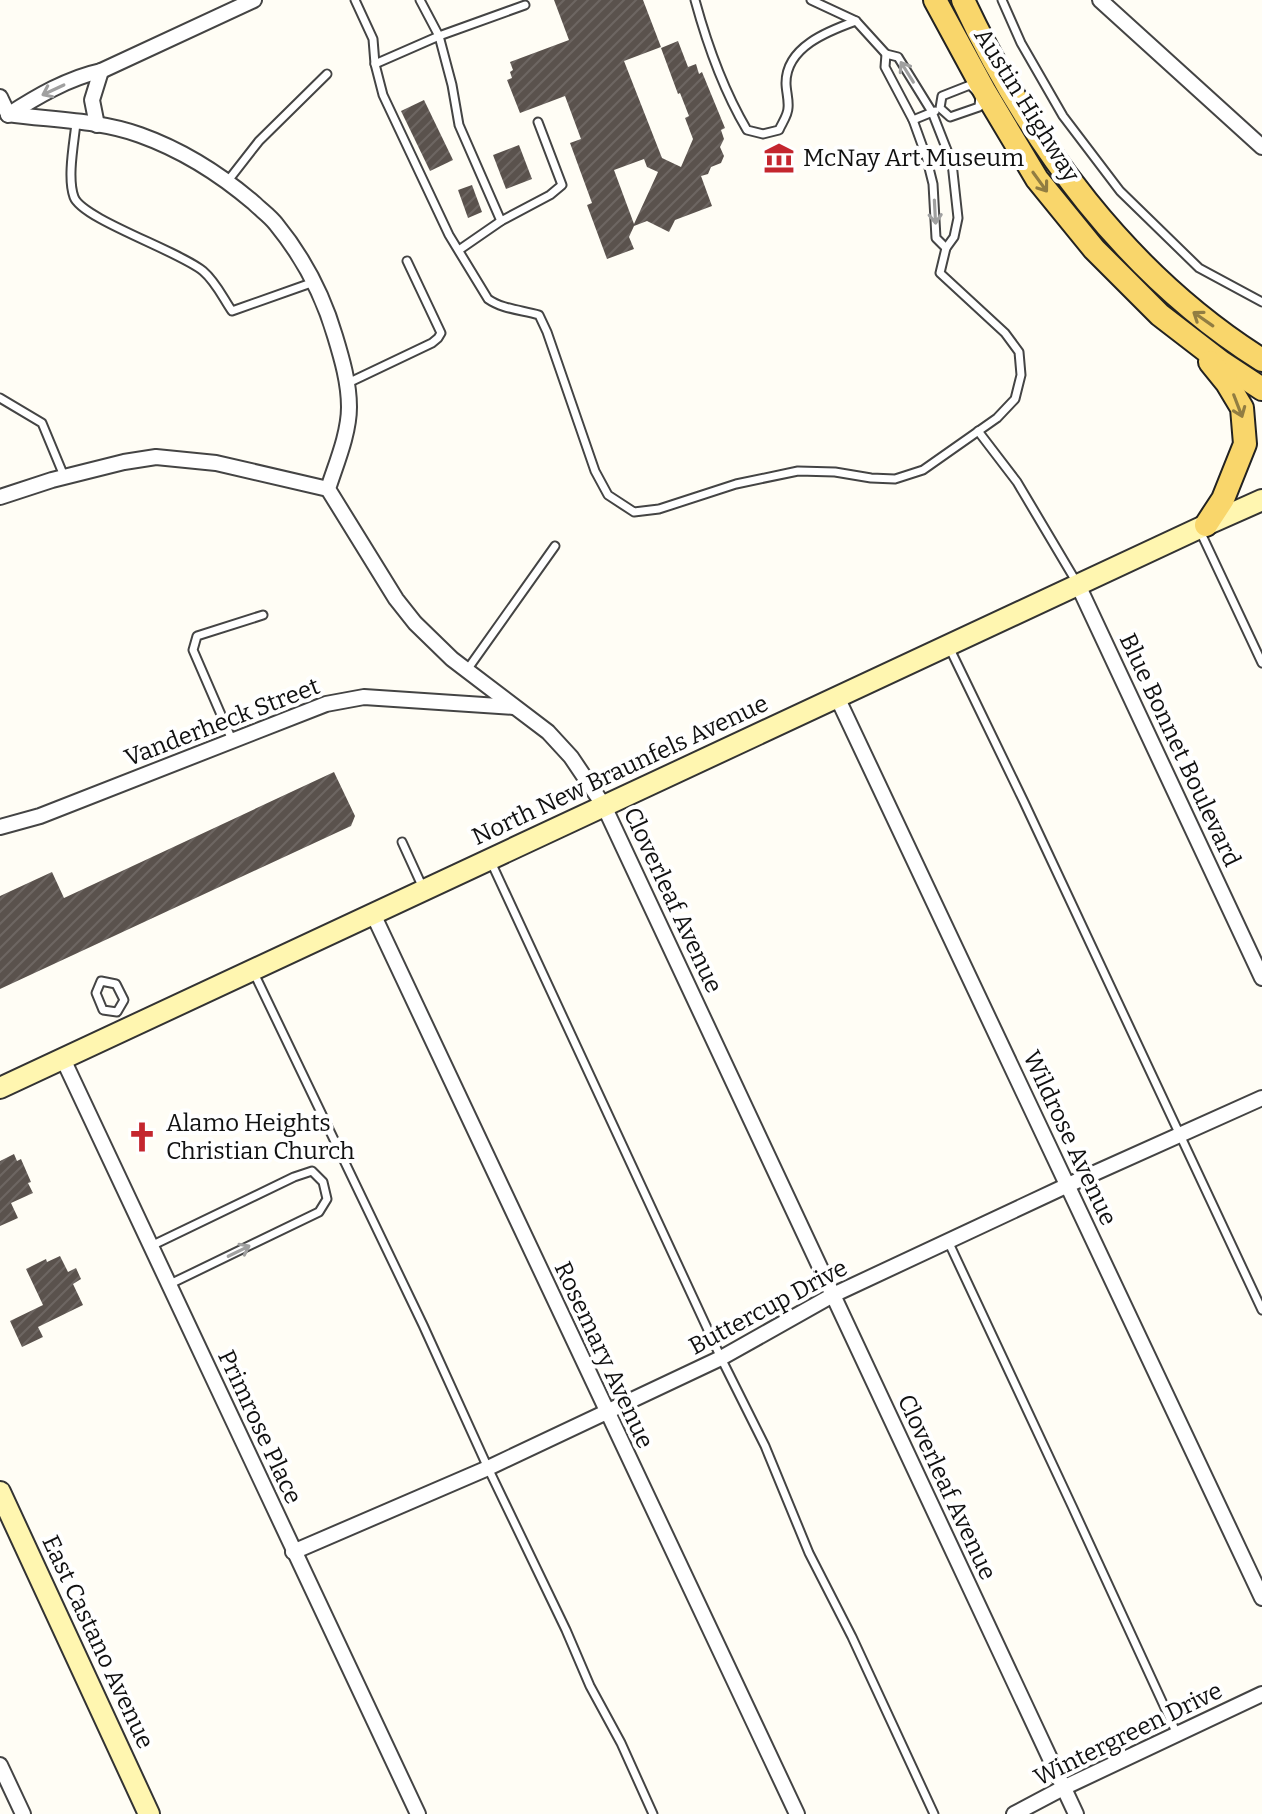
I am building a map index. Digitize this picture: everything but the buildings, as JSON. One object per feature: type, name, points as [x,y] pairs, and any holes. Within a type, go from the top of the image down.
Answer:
[{"type":"main road","name":"Austin Highway","points":[[935,0],[990,90],[1037,179],[1094,249],[1160,315],[1262,389]]},
{"type":"main road","name":"Austin Highway","points":[[963,0],[990,90],[1036,133],[1090,207],[1149,271],[1192,311],[1262,360]]},
{"type":"main road","points":[[1195,342],[1242,408],[1245,444],[1223,499],[1202,526]]},
{"type":"street","points":[[4,116],[45,93],[86,74],[101,71],[254,0]]},
{"type":"street","points":[[1100,0],[1262,147]]},
{"type":"street","points":[[97,125],[92,100],[101,71]]},
{"type":"street","points":[[0,97],[4,116]]},
{"type":"street","points":[[0,497],[65,477],[156,457],[216,463],[328,489],[341,452],[349,408],[344,365],[326,305],[275,222],[216,173],[141,135],[116,127],[4,116]]},
{"type":"street","name":"Cloverleaf Avenue","points":[[328,489],[396,599],[415,623],[452,659],[540,725],[563,747],[604,806],[1076,1814]]},
{"type":"street","name":"North New Braunfels Avenue","points":[[0,1088],[63,1059],[121,1021],[252,970],[1262,500]]},
{"type":"street","name":"Blue Bonnet Boulevard","points":[[1078,585],[1262,978]]},
{"type":"street","name":"Vanderheck Street","points":[[0,827],[40,816],[326,704],[364,697],[515,707]]},
{"type":"street","name":"Wildrose Avenue","points":[[837,697],[1262,1598]]},
{"type":"street","name":"Rosemary Avenue","points":[[373,914],[797,1814]]},
{"type":"street","name":"Primrose Place","points":[[63,1059],[418,1814]]},
{"type":"street","name":"Buttercup Drive","points":[[293,1552],[488,1468],[721,1358],[833,1295],[1262,1098]]},
{"type":"street","name":"East Castano Avenue","points":[[0,1492],[149,1814]]},
{"type":"street","name":"Wintergreen Drive","points":[[1014,1814],[1262,1694]]},
{"type":"street","points":[[0,1765],[23,1814]]},
{"type":"lane","points":[[355,0],[373,39],[375,64],[383,95],[449,235],[488,299],[497,306],[539,315],[595,471],[608,495],[634,512],[659,509],[736,484],[798,471],[895,479],[923,470],[997,418],[1015,399],[1021,375],[1019,352],[1005,333],[940,273],[958,218],[952,163],[936,110],[898,57],[886,54],[856,21],[811,0]]},
{"type":"lane","points":[[420,0],[439,36],[459,125],[501,221]]},
{"type":"lane","points":[[695,0],[736,113],[747,130],[763,134],[779,130],[789,111],[787,72],[798,55],[808,43],[856,21]]},
{"type":"lane","points":[[1002,0],[1021,43],[1063,116],[1120,191],[1199,268],[1262,302]]},
{"type":"lane","points":[[375,64],[439,36],[525,5]]},
{"type":"lane","points":[[886,54],[885,67],[913,120],[933,184],[936,238],[946,248]]},
{"type":"lane","points":[[227,182],[259,141],[327,74]]},
{"type":"lane","points":[[913,120],[936,110],[942,96],[959,89],[970,85],[990,90],[979,107],[950,117],[936,110]]},
{"type":"lane","points":[[459,250],[562,185],[538,122]]},
{"type":"lane","points":[[76,123],[72,182],[75,200],[89,213],[202,270],[232,311],[314,282]]},
{"type":"lane","points":[[346,384],[432,343],[441,333],[407,261]]},
{"type":"lane","points":[[0,398],[42,423],[65,477]]},
{"type":"lane","points":[[978,431],[1017,482],[1078,585]]},
{"type":"lane","points":[[1202,526],[1262,663]]},
{"type":"lane","points":[[467,670],[555,546]]},
{"type":"lane","points":[[232,740],[193,650],[197,636],[263,615]]},
{"type":"lane","points":[[948,645],[1262,1310]]},
{"type":"lane","points":[[402,842],[424,890]]},
{"type":"lane","points":[[490,859],[721,1358],[765,1446],[809,1553],[852,1637],[934,1814]]},
{"type":"lane","points":[[252,970],[653,1814]]},
{"type":"lane","points":[[101,981],[116,984],[124,1000],[121,1021],[103,1010],[96,993],[101,981]]},
{"type":"lane","points":[[150,1246],[294,1177],[312,1171],[323,1182],[327,1199],[319,1212],[168,1285]]},
{"type":"lane","points":[[948,1241],[1177,1734]]},
{"type":"place","name":"McNay Art Museum","points":[[779,158]]},
{"type":"place","name":"Alamo Heights Christian Church","points":[[142,1137]]}]
